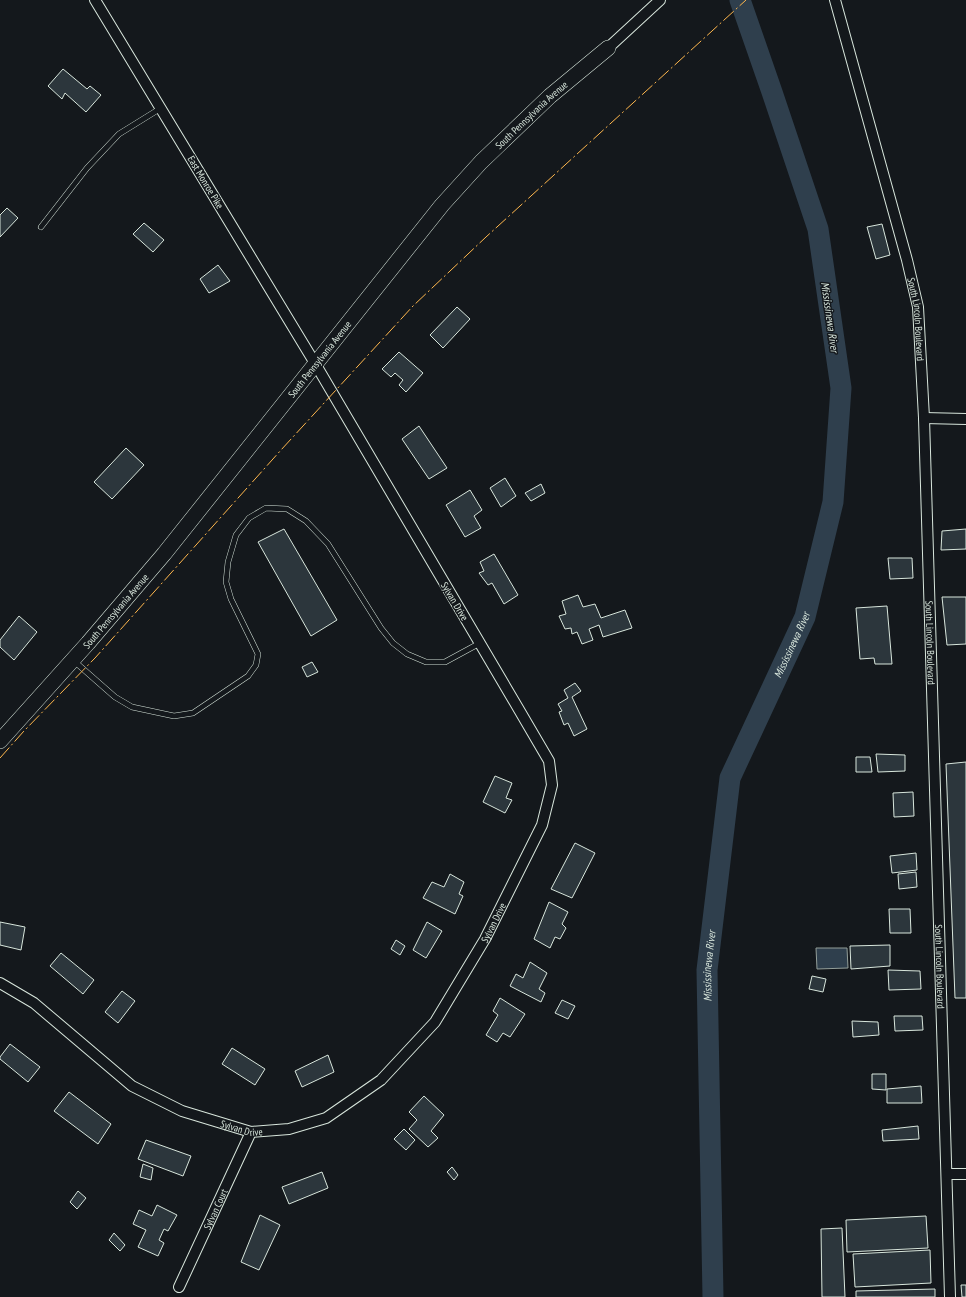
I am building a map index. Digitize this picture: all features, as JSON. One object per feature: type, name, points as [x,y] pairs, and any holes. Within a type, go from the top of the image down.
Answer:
[{"type":"street","name":"East Monroe Pike","points":[[95,0],[316,365]]},
{"type":"street","name":"South Pennsylvania Avenue","points":[[0,741],[73,660],[164,554],[442,205],[481,162],[550,96],[608,48],[660,0]]},
{"type":"street","name":"South Lincoln Boulevard","points":[[835,0],[907,260],[918,307],[924,418],[950,1297]]},
{"type":"street","name":"Sylvan Drive","points":[[0,983],[34,1003],[132,1086],[182,1111],[251,1132],[289,1129],[326,1118],[381,1080],[435,1022],[485,939],[542,825],[552,785],[549,762],[316,365]]},
{"type":"street","points":[[924,418],[966,419]]},
{"type":"street","name":"Sylvan Court","points":[[179,1287],[251,1132]]},
{"type":"street","points":[[947,1174],[966,1174]]},
{"type":"lane","points":[[41,227],[87,168],[119,134],[161,108]]},
{"type":"lane","points":[[73,660],[115,697],[132,707],[174,716],[193,713],[248,676],[256,665],[258,654],[231,599],[226,582],[228,562],[236,535],[249,518],[266,508],[287,509],[306,521],[328,544],[381,628],[393,643],[407,654],[426,662],[445,662],[480,643]]},
{"type":"water","points":[[816,948],[847,948],[848,968],[817,969]]},
{"type":"building","points":[[63,69],[87,89],[90,86],[101,95],[86,112],[65,93],[62,99],[48,86]]},
{"type":"building","points":[[7,208],[18,218],[0,237],[0,215]]},
{"type":"building","points":[[144,223],[164,240],[153,252],[133,234]]},
{"type":"building","points":[[882,224],[890,255],[876,259],[867,227]]},
{"type":"building","points":[[218,265],[230,281],[209,293],[200,279]]},
{"type":"building","points":[[457,307],[470,319],[443,348],[430,335]]},
{"type":"building","points":[[399,352],[423,373],[406,392],[399,385],[403,380],[395,373],[391,377],[382,369]]},
{"type":"building","points":[[419,426],[447,468],[429,479],[402,439]]},
{"type":"building","points":[[126,448],[144,465],[112,499],[94,482]]},
{"type":"building","points":[[505,478],[516,496],[501,507],[490,488]]},
{"type":"building","points":[[541,484],[545,493],[531,501],[525,493]]},
{"type":"building","points":[[470,490],[482,510],[474,516],[481,528],[465,537],[446,505]]},
{"type":"building","points":[[284,529],[337,620],[311,636],[258,542]]},
{"type":"building","points":[[966,529],[966,549],[941,550],[942,531]]},
{"type":"building","points":[[494,554],[518,595],[504,604],[492,583],[488,585],[479,573],[484,571],[480,562]]},
{"type":"building","points":[[888,558],[912,558],[913,578],[890,579]]},
{"type":"building","points":[[578,595],[583,607],[595,604],[601,618],[625,610],[632,628],[603,637],[599,625],[589,629],[593,640],[582,644],[577,632],[572,634],[571,628],[565,629],[559,616],[566,614],[562,601]]},
{"type":"building","points":[[942,597],[966,597],[966,644],[947,645]]},
{"type":"building","points":[[887,606],[892,664],[875,664],[874,658],[860,659],[856,608]]},
{"type":"building","points":[[19,616],[37,632],[14,660],[0,647],[0,640]]},
{"type":"building","points":[[312,662],[318,672],[307,677],[302,667]]},
{"type":"building","points":[[575,683],[581,691],[572,697],[587,729],[574,736],[568,723],[564,725],[559,712],[562,711],[558,704],[568,698],[564,690]]},
{"type":"building","points":[[876,754],[905,755],[905,771],[878,772]]},
{"type":"building","points":[[856,757],[870,757],[872,772],[856,772]]},
{"type":"building","points":[[966,762],[966,998],[955,998],[946,764]]},
{"type":"building","points":[[495,776],[512,783],[506,798],[512,800],[505,813],[483,802]]},
{"type":"building","points":[[913,792],[914,816],[894,817],[893,793]]},
{"type":"building","points":[[575,843],[595,853],[572,898],[551,889]]},
{"type":"building","points":[[916,853],[917,870],[892,873],[890,856]]},
{"type":"building","points":[[916,872],[917,887],[899,889],[898,874]]},
{"type":"building","points":[[450,874],[464,882],[459,894],[463,896],[455,914],[423,898],[432,882],[444,887]]},
{"type":"building","points":[[549,902],[568,912],[562,924],[566,928],[560,939],[555,937],[550,948],[534,939]]},
{"type":"building","points":[[889,909],[910,909],[911,933],[890,933]]},
{"type":"building","points":[[0,922],[25,927],[21,950],[0,945]]},
{"type":"building","points":[[427,922],[442,931],[426,958],[413,950]]},
{"type":"building","points":[[396,940],[405,946],[400,955],[391,949]]},
{"type":"building","points":[[890,945],[890,966],[851,969],[850,946]]},
{"type":"building","points":[[61,953],[94,980],[83,994],[50,966]]},
{"type":"building","points":[[530,962],[547,973],[539,989],[545,993],[541,1002],[510,986],[516,974],[523,978]]},
{"type":"building","points":[[888,970],[920,971],[921,989],[889,990]]},
{"type":"building","points":[[812,976],[826,979],[823,992],[809,989]]},
{"type":"building","points":[[122,991],[135,1001],[118,1023],[105,1012]]},
{"type":"building","points":[[500,998],[525,1014],[510,1037],[503,1033],[497,1042],[486,1035],[498,1015],[493,1011]]},
{"type":"building","points":[[562,1000],[575,1006],[568,1019],[555,1013]]},
{"type":"building","points":[[894,1016],[922,1016],[923,1030],[895,1031]]},
{"type":"building","points":[[852,1021],[878,1022],[879,1035],[853,1037]]},
{"type":"building","points":[[10,1044],[40,1067],[28,1082],[0,1059]]},
{"type":"building","points":[[232,1048],[265,1069],[255,1085],[222,1064]]},
{"type":"building","points":[[328,1055],[334,1072],[302,1087],[295,1071]]},
{"type":"building","points":[[872,1074],[886,1074],[886,1090],[872,1089]]},
{"type":"building","points":[[921,1086],[922,1103],[887,1103],[887,1089]]},
{"type":"building","points":[[69,1092],[111,1124],[98,1144],[54,1111]]},
{"type":"building","points":[[424,1096],[444,1115],[431,1131],[438,1138],[428,1147],[409,1129],[417,1120],[409,1112]]},
{"type":"building","points":[[918,1126],[919,1139],[883,1141],[882,1130]]},
{"type":"building","points":[[404,1129],[415,1140],[406,1150],[394,1139]]},
{"type":"building","points":[[146,1140],[191,1156],[183,1176],[138,1159]]},
{"type":"building","points":[[143,1164],[153,1168],[151,1180],[140,1177]]},
{"type":"building","points":[[452,1167],[458,1175],[454,1180],[447,1172]]},
{"type":"building","points":[[322,1172],[328,1188],[289,1204],[282,1187]]},
{"type":"building","points":[[78,1191],[86,1198],[77,1209],[70,1202]]},
{"type":"building","points":[[157,1205],[177,1215],[168,1231],[164,1229],[159,1240],[164,1243],[158,1256],[138,1247],[146,1230],[133,1224],[139,1210],[152,1216]]},
{"type":"building","points":[[260,1215],[280,1225],[259,1270],[241,1262]]},
{"type":"building","points":[[926,1216],[928,1248],[847,1252],[846,1220]]},
{"type":"building","points":[[842,1228],[845,1297],[822,1297],[821,1229]]},
{"type":"building","points":[[114,1233],[125,1245],[120,1251],[109,1240]]},
{"type":"building","points":[[930,1250],[931,1283],[855,1287],[853,1254]]},
{"type":"building","points":[[961,1285],[966,1285],[966,1297],[962,1297]]},
{"type":"building","points":[[935,1289],[935,1297],[856,1297],[856,1291]]},
{"type":"waterway","name":"Mississinewa River","points":[[713,1297],[707,970],[730,778],[805,617],[833,502],[841,388],[818,229],[740,0]]},
{"type":"power","points":[[0,758],[95,658],[281,450],[413,306],[486,237],[746,0]]}]
